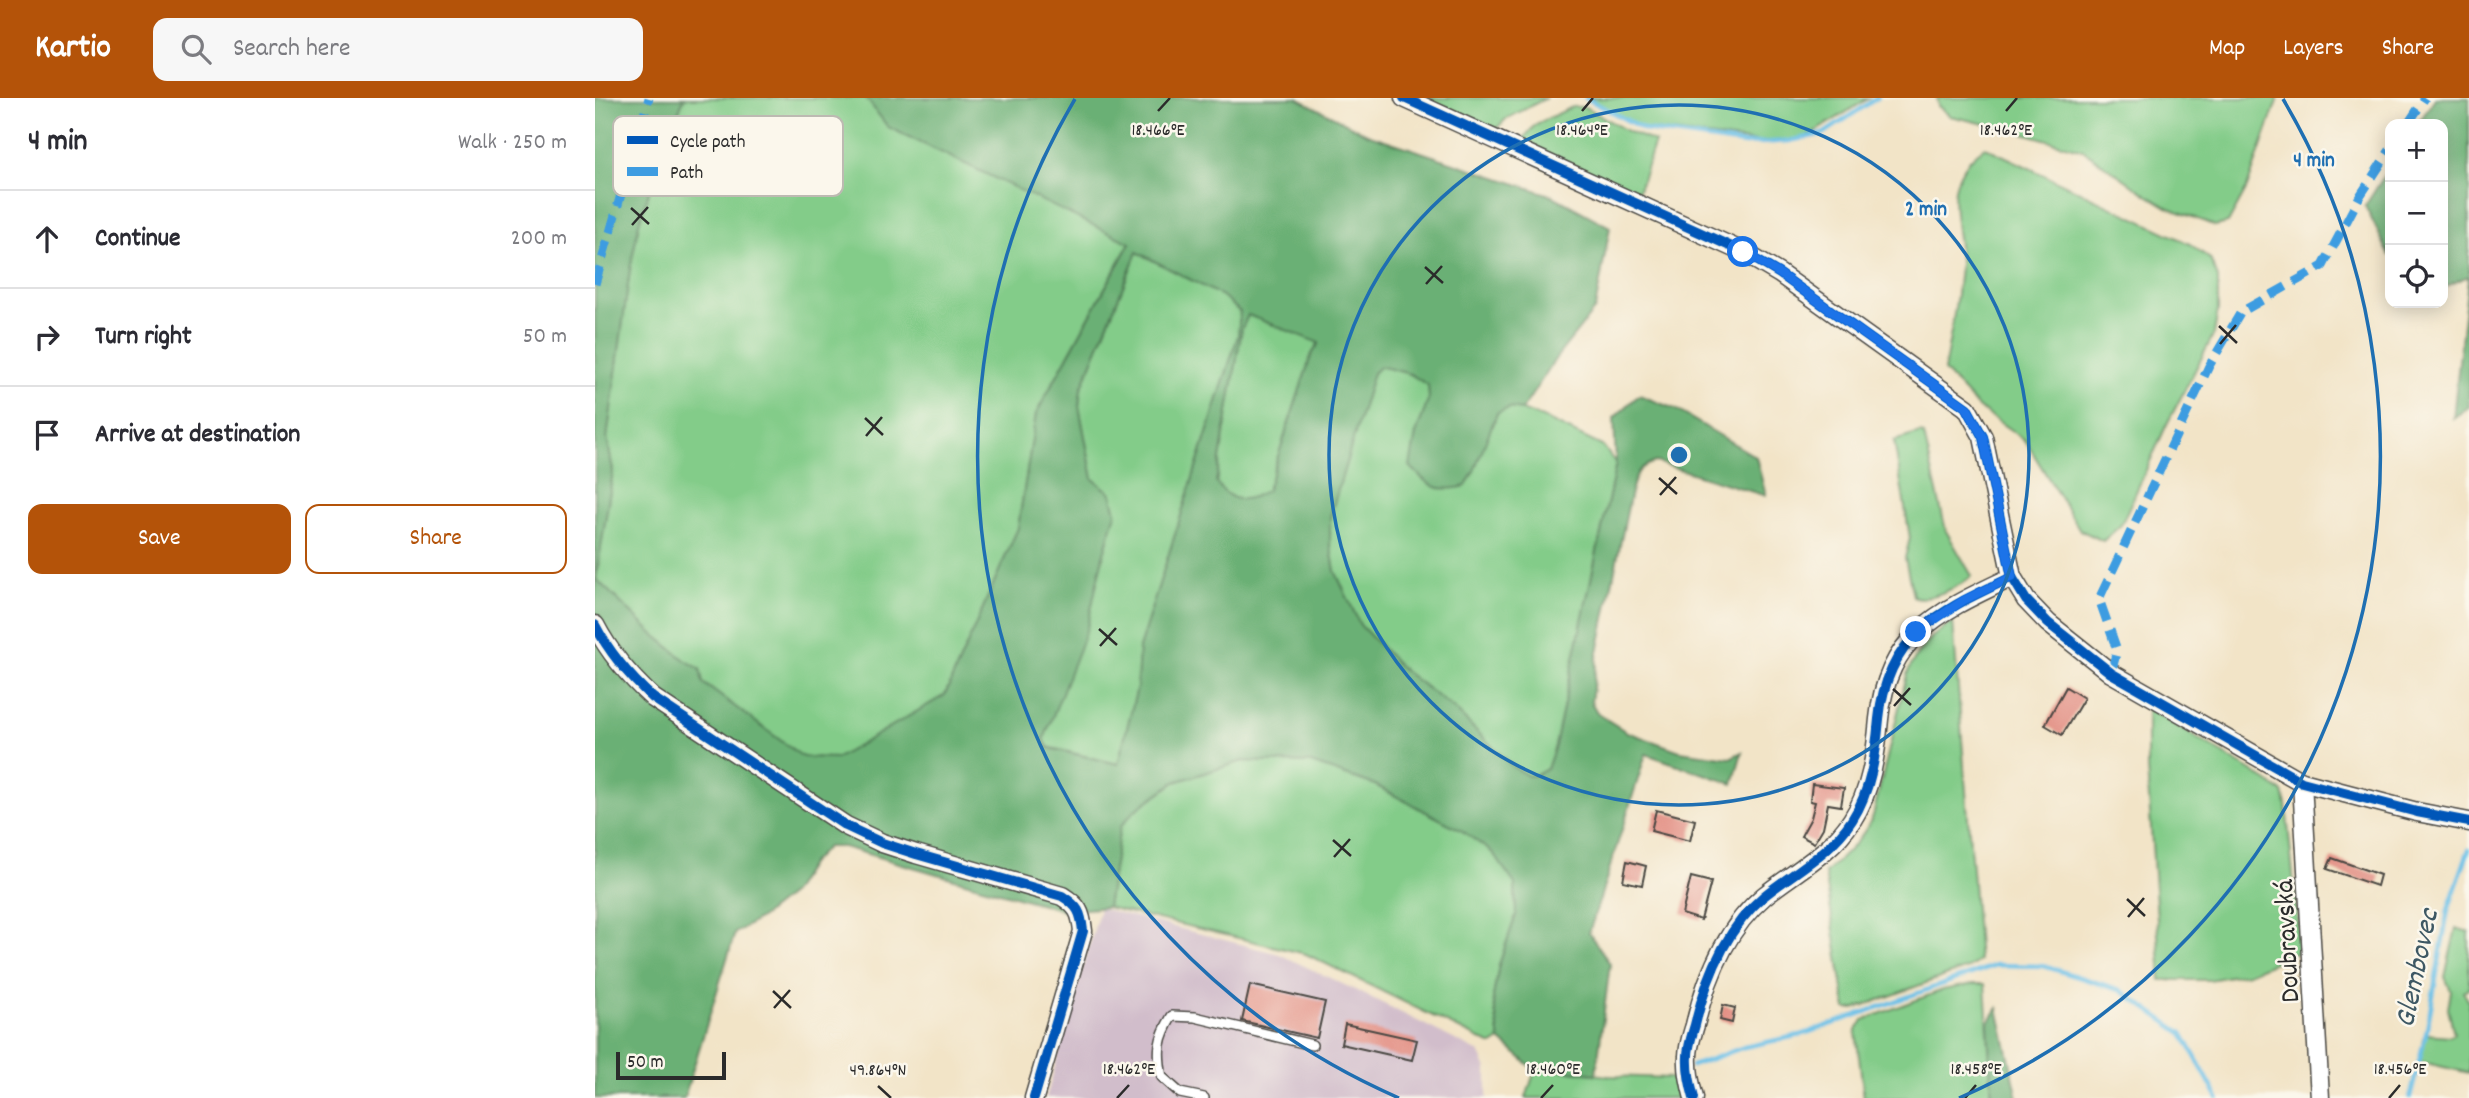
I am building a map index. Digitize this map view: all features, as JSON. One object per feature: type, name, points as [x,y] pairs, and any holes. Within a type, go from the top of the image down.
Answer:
[{"type":"street","points":[[1404,98],[1743,252],[1801,289],[1967,408],[1983,437],[2012,577],[2026,600],[2048,623],[2111,673],[2302,782],[2417,812],[2469,822]]},
{"type":"street","points":[[1694,1098],[1688,1077],[1688,1053],[1711,974],[1739,922],[1763,897],[1822,854],[1851,821],[1863,801],[1870,779],[1881,701],[1896,657],[1916,632],[1939,615],[2012,577]]},
{"type":"street","points":[[595,625],[608,650],[629,676],[653,698],[846,826],[882,843],[1062,896],[1076,905],[1081,914],[1083,931],[1034,1098]]},
{"type":"street","name":"Doubravská","points":[[2302,782],[2320,1098]]},
{"type":"lane","points":[[1204,1098],[1180,1093],[1162,1077],[1158,1053],[1163,1031],[1172,1017],[1195,1017],[1312,1045]]},
{"type":"shaded area","points":[[1100,908],[1279,954],[1370,997],[1479,1052],[1487,1069],[1487,1098],[1046,1098]]},
{"type":"green space","points":[[595,98],[684,98],[677,116],[613,116],[613,196],[647,196],[630,270],[607,438],[613,471],[596,579],[651,632],[700,669],[703,683],[803,757],[837,758],[945,695],[1018,528],[1036,414],[1130,243],[888,127],[866,98],[1297,98],[1367,134],[1553,196],[1610,227],[1595,309],[1556,358],[1522,410],[1509,408],[1497,413],[1466,486],[1447,489],[1434,486],[1410,466],[1416,434],[1429,398],[1428,385],[1410,374],[1380,366],[1373,373],[1330,517],[1330,543],[1335,571],[1360,625],[1403,670],[1453,708],[1513,767],[1528,776],[1536,775],[1547,769],[1555,746],[1616,464],[1614,418],[1639,395],[1675,409],[1756,457],[1766,496],[1656,462],[1638,472],[1631,492],[1597,657],[1591,702],[1598,714],[1627,732],[1680,751],[1730,758],[1742,752],[1733,784],[1646,754],[1589,933],[1610,964],[1596,1074],[1546,1068],[1535,1070],[1500,1040],[1493,997],[1499,965],[1516,915],[1515,884],[1493,853],[1461,830],[1375,785],[1311,763],[1243,761],[1175,782],[1134,811],[1120,827],[1107,907],[1066,911],[843,847],[827,847],[811,863],[792,893],[762,917],[735,933],[684,1098],[595,1098]],"holes":[[[1137,252],[1224,297],[1240,312],[1238,336],[1139,648],[1137,688],[1118,764],[1048,748],[1044,739],[1087,628],[1116,513],[1111,493],[1093,479],[1079,406],[1081,389]],[[1248,315],[1319,343],[1311,356],[1267,490],[1246,499],[1233,498],[1216,482],[1242,328]]]},
{"type":"green space","points":[[684,98],[866,98],[888,127],[1130,242],[1036,414],[1018,528],[945,695],[837,758],[802,757],[703,683],[700,669],[651,632],[596,579],[613,471],[607,438],[630,270],[647,196],[843,196],[843,116],[677,116]]},
{"type":"green space","points":[[1414,98],[1546,98],[1487,132]]},
{"type":"green space","points":[[1586,98],[1869,98],[1803,139],[1759,142],[1644,129]]},
{"type":"green space","points":[[1937,98],[2278,98],[2247,188],[2228,223],[2215,226],[2167,207],[2083,150],[1950,116],[1938,106]]},
{"type":"green space","points":[[2435,98],[2469,98],[2469,407],[2453,418],[2468,276],[2448,286],[2448,119],[2421,119]]},
{"type":"green space","points":[[1572,107],[1585,107],[1629,132],[1655,142],[1636,198],[1524,146],[1523,139],[1536,124]]},
{"type":"green space","points":[[1985,147],[2190,244],[2210,259],[2218,278],[2218,310],[2214,334],[2167,424],[2121,525],[2103,541],[2080,530],[2025,440],[1979,408],[1944,371],[1956,305],[1960,264],[1954,206],[1955,189],[1966,165]]},
{"type":"green space","points":[[2385,175],[2385,246],[2365,206]]},
{"type":"green space","points":[[1137,252],[1224,297],[1240,312],[1238,336],[1139,648],[1137,688],[1118,764],[1048,747],[1044,739],[1086,628],[1116,513],[1111,493],[1093,479],[1079,406],[1081,389]]},
{"type":"green space","points":[[1248,315],[1319,342],[1311,356],[1267,490],[1246,499],[1239,499],[1227,495],[1216,483],[1242,328]]},
{"type":"green space","points":[[1380,366],[1410,374],[1428,385],[1429,398],[1416,434],[1493,426],[1497,413],[1509,408],[1550,421],[1604,447],[1616,464],[1555,746],[1547,769],[1537,775],[1528,776],[1513,767],[1453,708],[1403,670],[1360,625],[1335,571],[1330,543],[1330,516],[1373,373]]},
{"type":"green space","points":[[1920,433],[1924,435],[1946,531],[1972,576],[1943,592],[1919,598],[1913,596],[1905,558],[1910,538],[1894,441]]},
{"type":"green space","points":[[1953,622],[1979,961],[1970,967],[1854,1009],[1846,1009],[1825,873],[1858,840],[1873,816],[1911,665],[1925,644]]},
{"type":"green space","points":[[2147,708],[2283,792],[2300,945],[2298,952],[2248,973],[2209,980],[2161,980],[2147,768]]},
{"type":"green space","points":[[1243,761],[1311,763],[1375,785],[1461,830],[1493,853],[1515,883],[1516,915],[1499,965],[1493,997],[1500,1040],[1492,1045],[1306,954],[1107,907],[1120,827],[1134,811],[1175,782]]},
{"type":"green space","points":[[2456,928],[2469,932],[2469,988],[2463,991],[2469,1002],[2469,1073],[2420,1060],[2423,1038],[2427,1034],[2450,1036],[2454,1033],[2448,1009],[2451,991],[2445,977]]},
{"type":"green space","points":[[1985,984],[1992,1098],[1864,1098],[1856,1032],[1863,1020],[1943,990]]},
{"type":"green space","points":[[1998,1008],[2018,1098],[1992,1098],[1988,1023]]},
{"type":"green space","points":[[1546,1068],[1608,1076],[1671,1078],[1678,1083],[1685,1098],[1526,1098],[1535,1070]]},
{"type":"building","points":[[2066,687],[2084,698],[2062,735],[2045,725]]},
{"type":"building","points":[[1812,784],[1844,788],[1841,806],[1828,804],[1823,828],[1814,843],[1801,836],[1811,818],[1815,802],[1810,801]]},
{"type":"building","points":[[1656,810],[1695,820],[1690,841],[1651,831]]},
{"type":"building","points":[[2332,858],[2380,875],[2377,886],[2327,869]]},
{"type":"building","points":[[1627,861],[1646,866],[1642,885],[1623,881]]},
{"type":"building","points":[[1691,877],[1711,882],[1701,920],[1682,914]]},
{"type":"building","points":[[1250,985],[1325,1002],[1317,1038],[1242,1021]]},
{"type":"building","points":[[1723,1005],[1735,1008],[1732,1023],[1720,1020]]},
{"type":"building","points":[[1345,1024],[1417,1040],[1412,1060],[1341,1044]]},
{"type":"waterway","points":[[1586,98],[1645,130],[1745,144],[1789,141],[1823,134],[1877,98]]},
{"type":"waterway","name":"Glembovec","points":[[2410,1098],[2427,1029],[2448,910],[2469,849]]},
{"type":"waterway","points":[[1692,1066],[1744,1047],[1801,1035],[1996,965],[2044,966],[2120,990],[2182,1033],[2218,1098]]},
{"type":"marked path","points":[[644,116],[649,98]]},
{"type":"marked path","points":[[2411,119],[2425,98]]},
{"type":"marked path","points":[[2111,673],[2117,650],[2099,599],[2209,366],[2241,312],[2323,266],[2360,196],[2385,158]]},
{"type":"marked path","points":[[595,284],[621,196]]},
{"type":"cycle path","points":[[1404,98],[1743,252],[1780,274],[1967,408],[1983,437],[2012,577],[2026,600],[2048,623],[2111,673],[2302,782],[2417,812],[2469,822]]},
{"type":"cycle path","points":[[1694,1098],[1688,1072],[1689,1048],[1705,990],[1719,955],[1751,909],[1764,896],[1823,852],[1852,820],[1868,784],[1884,690],[1893,665],[1906,645],[1923,628],[1963,601],[2012,577]]},
{"type":"cycle path","points":[[595,625],[621,664],[653,698],[846,826],[882,843],[1062,896],[1075,906],[1080,914],[1083,931],[1034,1098]]},
{"type":"route","points":[[1743,252],[1780,274],[1967,408],[1983,437],[2012,577],[1964,600],[1916,632]]}]
